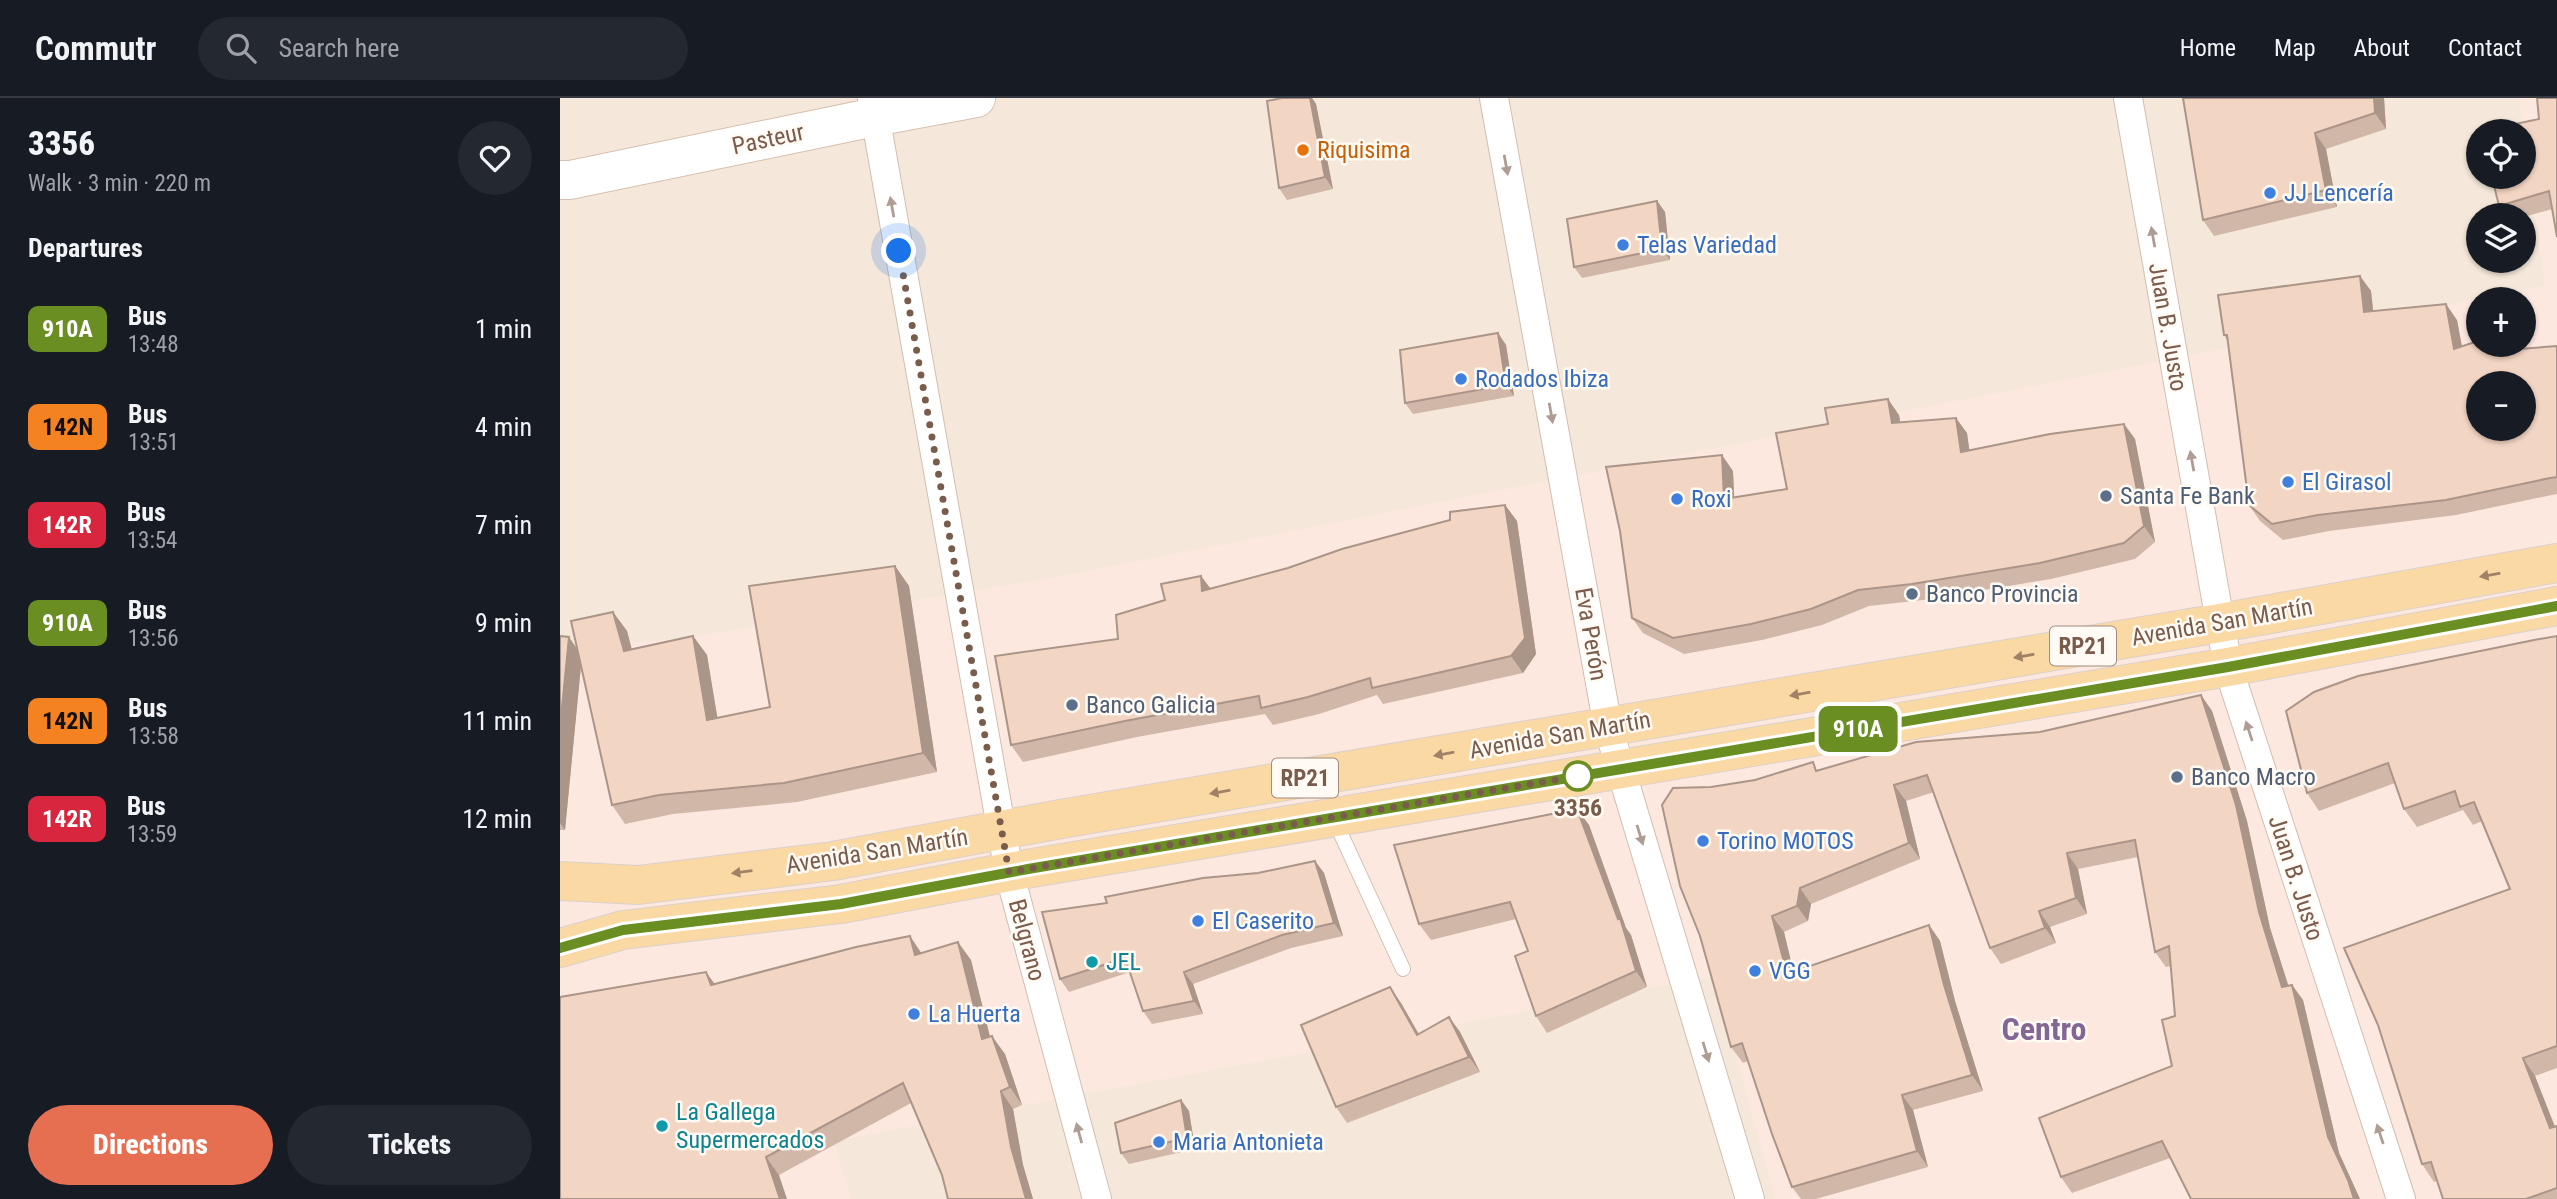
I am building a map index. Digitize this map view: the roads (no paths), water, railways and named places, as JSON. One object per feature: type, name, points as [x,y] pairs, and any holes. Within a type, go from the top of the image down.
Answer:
[{"type":"main road","name":"Avenida San Martín","points":[[560,881],[638,885],[833,861],[1003,829],[2220,623],[2557,563]]},
{"type":"main road","name":"Avenida San Martín","points":[[560,948],[623,930],[841,904],[1009,872],[2228,667],[2557,606]]},
{"type":"street","name":"Pasteur","points":[[560,180],[570,180],[874,107],[976,98]]},
{"type":"street","name":"Eva Perón","points":[[1494,98],[1608,727],[1750,1199]]},
{"type":"street","name":"Juan B. Justo","points":[[2128,98],[2228,667],[2401,1199]]},
{"type":"street","name":"Belgrano","points":[[874,107],[1009,872],[1097,1199]]},
{"type":"lane","points":[[1333,818],[1403,969]]},
{"type":"place","name":"Riquisima","points":[[1303,150]]},
{"type":"place","name":"JJ Lencería","points":[[2270,193]]},
{"type":"place","name":"Telas Variedad","points":[[1623,245]]},
{"type":"place","name":"Rodados Ibiza","points":[[1461,379]]},
{"type":"place","name":"El Girasol","points":[[2288,482]]},
{"type":"place","name":"Santa Fe Bank","points":[[2106,496]]},
{"type":"place","name":"Roxi","points":[[1677,499]]},
{"type":"place","name":"Banco Provincia","points":[[1912,594]]},
{"type":"place","name":"Banco Galicia","points":[[1072,705]]},
{"type":"place","name":"3356","points":[[1578,776]]},
{"type":"place","name":"Banco Macro","points":[[2177,777]]},
{"type":"place","name":"Torino MOTOS","points":[[1703,841]]},
{"type":"place","name":"El Caserito","points":[[1198,921]]},
{"type":"place","name":"JEL","points":[[1092,962]]},
{"type":"place","name":"VGG","points":[[1755,971]]},
{"type":"place","name":"La Huerta","points":[[914,1014]]},
{"type":"place","name":"La Gallega Supermercados","points":[[662,1126]]},
{"type":"place","name":"Maria Antonieta","points":[[1159,1142]]},
{"type":"district","name":"Centro","points":[[2044,1029]]}]
